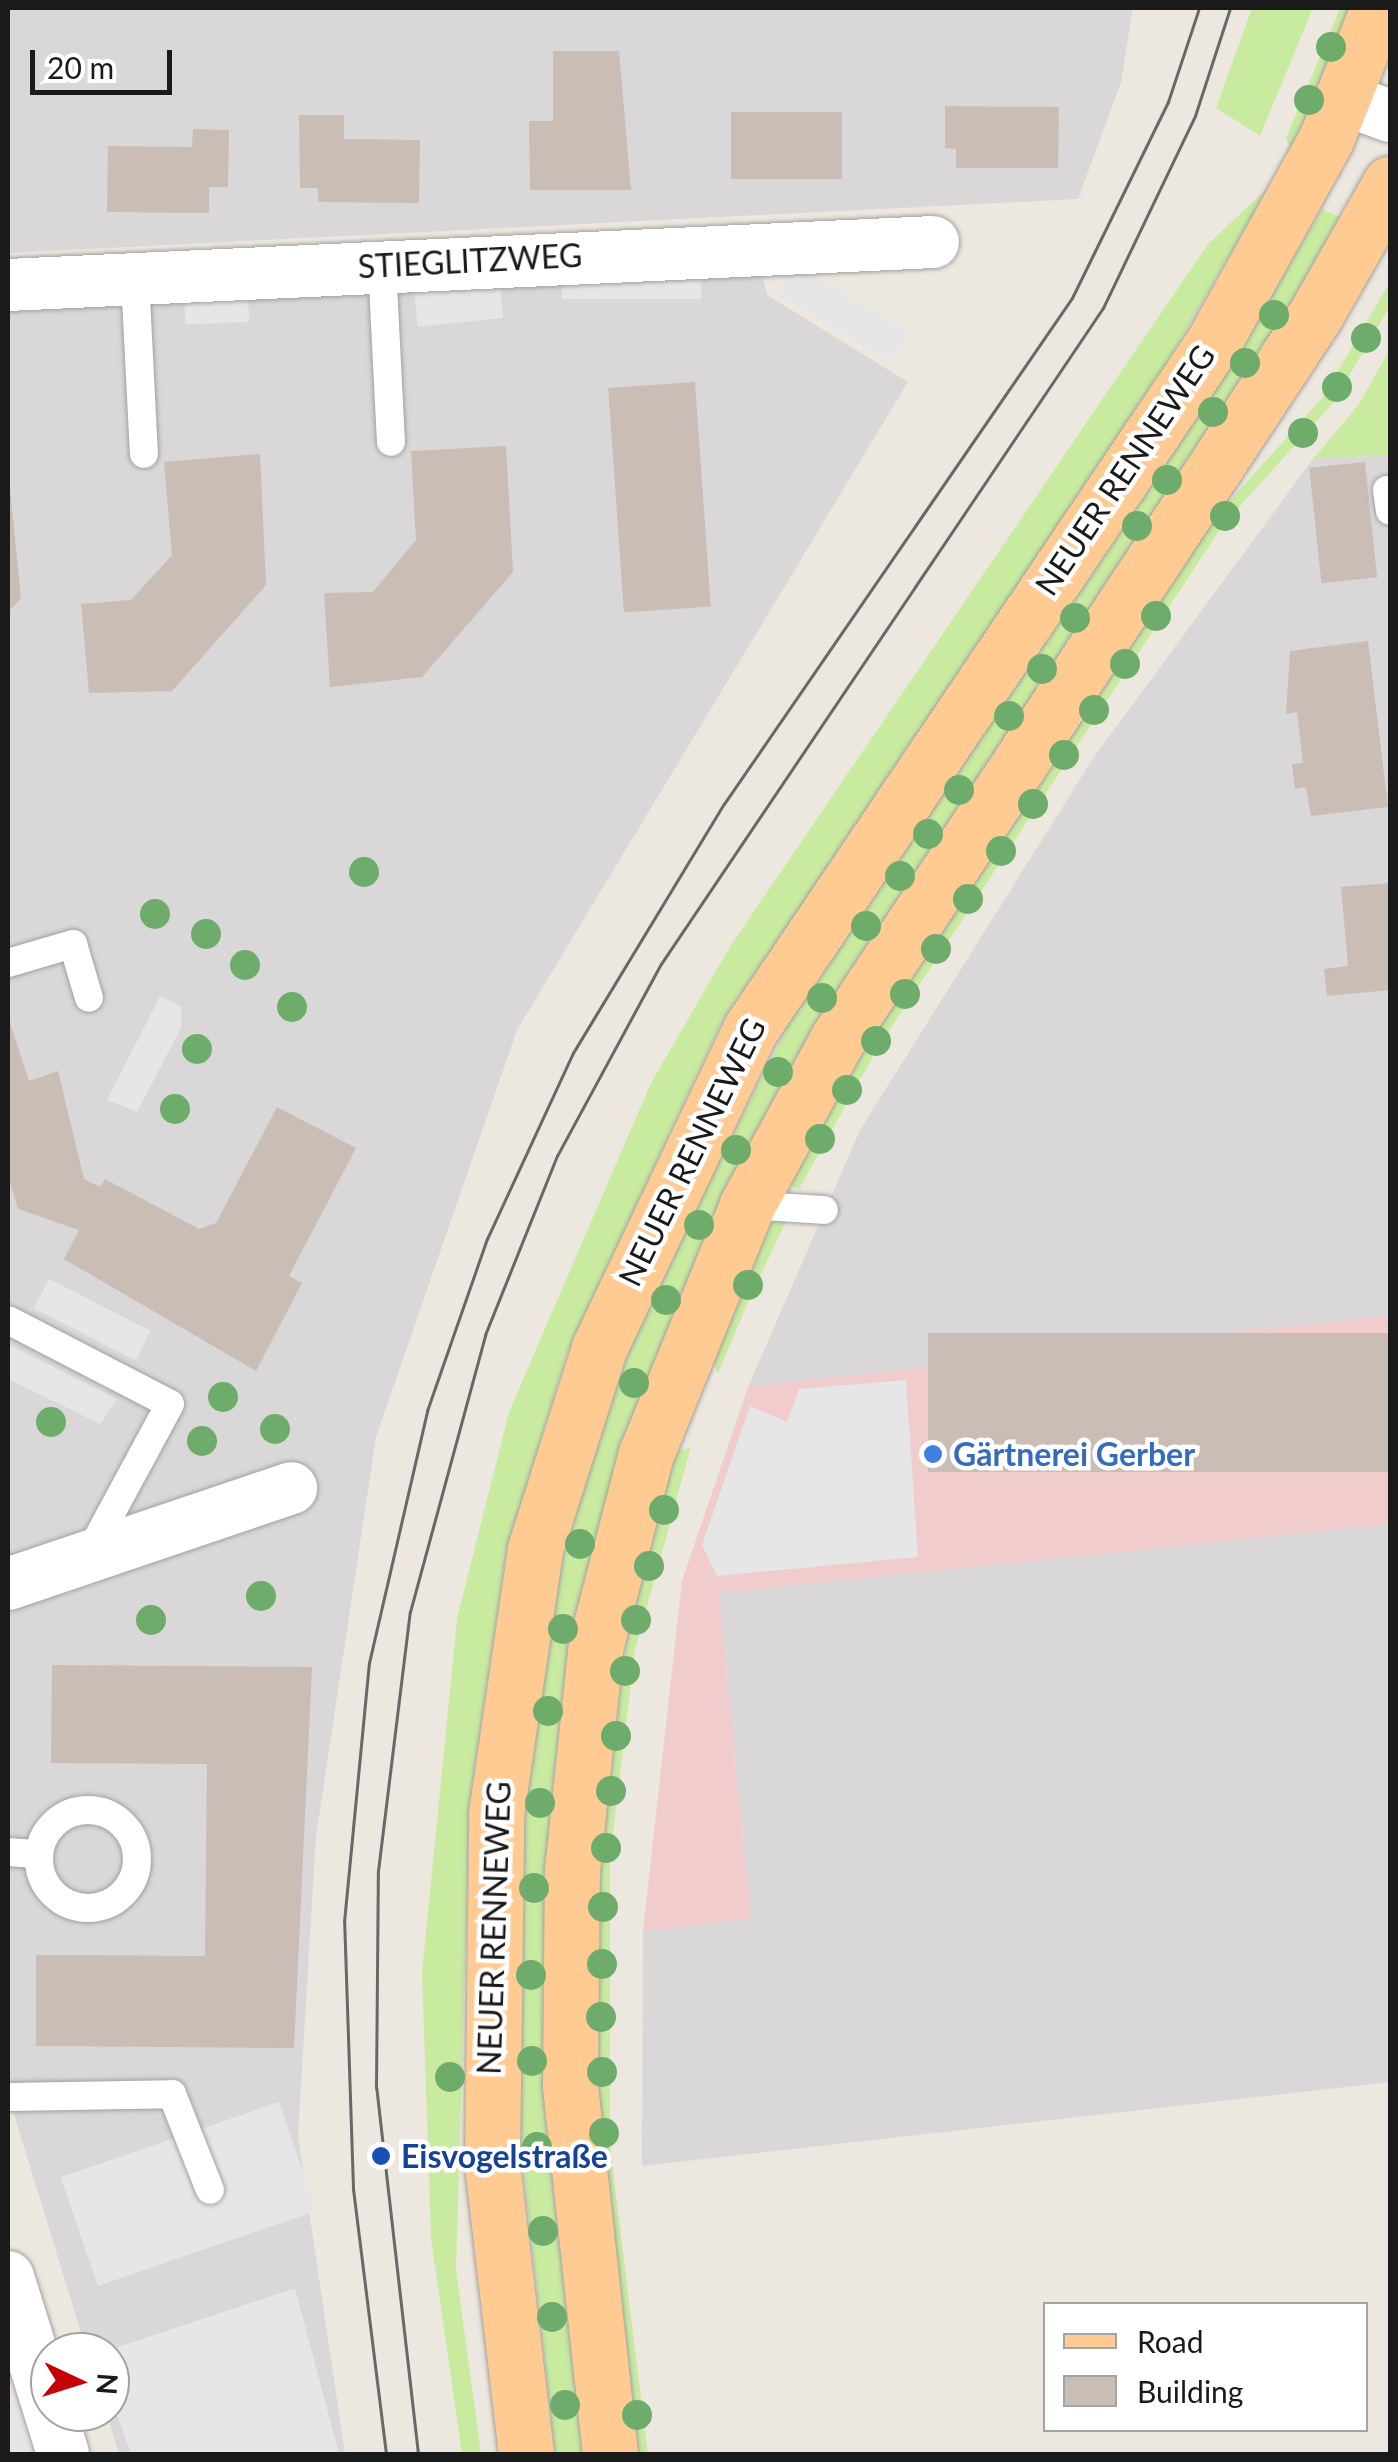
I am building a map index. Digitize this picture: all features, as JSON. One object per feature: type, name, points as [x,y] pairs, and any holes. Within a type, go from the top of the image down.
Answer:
[{"type":"main road","name":"NEUER RENNEWEG","points":[[526,2454],[492,2165],[493,1861],[522,1611],[581,1400],[667,1188],[750,1030],[1367,108],[1378,8]]},
{"type":"main road","points":[[610,2454],[570,2086],[581,1746],[630,1507],[747,1205],[886,962],[1316,314],[1390,184]]},
{"type":"street","name":"STIEGLITZWEG","points":[[8,285],[932,242]]},
{"type":"street","points":[[8,1584],[291,1488]]},
{"type":"street","points":[[8,2278],[63,2454]]},
{"type":"lane","points":[[382,266],[392,442]]},
{"type":"lane","points":[[135,278],[144,454]]},
{"type":"lane","points":[[8,962],[73,944],[89,998]]},
{"type":"lane","points":[[747,1205],[824,1210]]},
{"type":"lane","points":[[8,1320],[170,1404],[86,1558]]},
{"type":"lane","points":[[8,1852],[40,1854]]},
{"type":"lane","points":[[8,2096],[172,2094],[210,2190]]},
{"type":"shaded area","points":[[8,8],[1133,8],[1121,82],[1078,199],[8,253]]},
{"type":"shaded area","points":[[760,264],[767,295],[908,382],[517,1030],[376,1437],[316,1837],[298,2136],[345,2454],[119,2454],[112,2432],[130,2432],[130,2332],[81,2332],[8,2095],[8,308]]},
{"type":"shaded area","points":[[796,264],[908,331],[890,362],[777,295]]},
{"type":"shaded area","points":[[562,267],[701,267],[701,299],[562,299]]},
{"type":"shaded area","points":[[499,278],[503,318],[418,327],[413,287]]},
{"type":"shaded area","points":[[248,288],[249,322],[185,324],[184,290]]},
{"type":"shaded area","points":[[1390,455],[1390,1315],[748,1387],[860,1130],[1094,757],[1313,459]]},
{"type":"shaded area","points":[[160,996],[181,1007],[181,1028],[137,1112],[107,1100]]},
{"type":"shaded area","points":[[49,1279],[151,1331],[136,1360],[34,1308]]},
{"type":"shaded area","points":[[1390,1315],[1390,1524],[719,1593],[751,1919],[643,1931],[682,1581],[748,1387]]},
{"type":"shaded area","points":[[8,1344],[117,1399],[100,1424],[8,1379]]},
{"type":"shaded area","points":[[906,1380],[918,1557],[717,1576],[702,1545],[750,1406],[787,1422],[799,1389]]},
{"type":"shaded area","points":[[1390,1524],[1390,2082],[642,2166],[643,1931],[751,1919],[719,1593]]},
{"type":"shaded area","points":[[279,2102],[316,2211],[98,2286],[61,2177]]},
{"type":"shaded area","points":[[295,2288],[339,2454],[131,2454],[123,2432],[130,2432],[130,2343]]},
{"type":"shaded area","points":[[15,2400],[32,2454],[8,2454],[8,2402]]},
{"type":"green space","points":[[1252,8],[1313,8],[1260,136],[1216,108]]},
{"type":"green space","points":[[1340,8],[1351,8],[1292,153],[1286,138]]},
{"type":"green space","points":[[1270,186],[1136,415],[722,1021],[568,1351],[506,1552],[470,1798],[456,2269],[481,2454],[462,2454],[431,2239],[422,1973],[457,1619],[509,1412],[651,1083],[731,945],[1208,244]]},
{"type":"green space","points":[[1322,209],[1345,220],[704,1243],[646,1382],[567,1668],[551,1803],[545,2118],[583,2454],[555,2454],[517,2112],[521,1818],[556,1585],[601,1426],[648,1302],[801,999],[1213,394]]},
{"type":"green space","points":[[1390,282],[1390,306],[1333,403],[1223,525],[879,1046],[799,1189],[788,1185],[891,1003],[1109,675],[1218,514],[1322,398]]},
{"type":"green space","points":[[1390,349],[1390,455],[1313,459],[1359,404]]},
{"type":"green space","points":[[788,1217],[718,1374],[710,1356],[750,1263],[771,1221]]},
{"type":"green space","points":[[691,1447],[635,1650],[610,1858],[610,2146],[648,2454],[635,2454],[594,2063],[596,1900],[630,1612],[676,1452]]},
{"type":"building","points":[[553,51],[619,51],[631,190],[530,190],[529,121],[553,121]]},
{"type":"building","points":[[945,106],[1059,107],[1058,168],[956,168],[956,149],[945,148]]},
{"type":"building","points":[[731,112],[842,112],[842,179],[731,179]]},
{"type":"building","points":[[299,115],[344,115],[344,139],[420,140],[419,203],[318,202],[318,188],[300,188]]},
{"type":"building","points":[[193,129],[229,130],[228,187],[209,187],[209,213],[107,212],[108,146],[192,147]]},
{"type":"building","points":[[695,382],[711,606],[624,613],[608,388]]},
{"type":"building","points":[[506,446],[513,572],[422,677],[330,687],[324,593],[373,592],[416,540],[411,451]]},
{"type":"building","points":[[260,454],[266,585],[172,691],[89,693],[81,604],[131,600],[172,555],[164,462]]},
{"type":"building","points":[[1365,462],[1377,577],[1321,583],[1309,468]]},
{"type":"building","points":[[8,469],[21,598],[8,612]]},
{"type":"building","points":[[1368,641],[1388,807],[1311,816],[1306,787],[1295,789],[1292,764],[1303,763],[1297,712],[1286,714],[1290,651]]},
{"type":"building","points":[[1390,883],[1390,990],[1327,996],[1324,969],[1348,966],[1341,887]]},
{"type":"building","points":[[8,1017],[29,1081],[58,1071],[84,1179],[100,1187],[105,1179],[199,1229],[216,1223],[277,1107],[356,1148],[289,1276],[302,1283],[256,1371],[64,1259],[79,1230],[18,1209],[8,1176]]},
{"type":"building","points":[[928,1333],[1390,1333],[1390,1472],[928,1472]]},
{"type":"building","points":[[52,1665],[312,1667],[294,2048],[36,2046],[36,1955],[205,1956],[207,1764],[51,1763]]},
{"type":"tram line","points":[[386,2454],[353,2188],[344,1922],[369,1663],[427,1411],[487,1239],[573,1053],[724,804],[1072,298],[1168,102],[1199,8]]},
{"type":"tram line","points":[[418,2454],[376,2088],[378,1871],[410,1612],[485,1335],[557,1156],[661,964],[1103,308],[1195,116],[1230,8]]},
{"type":"place","name":"Gärtnerei Gerber","points":[[933,1454]]},
{"type":"place","name":"Eisvogelstraße","points":[[381,2156]]}]
